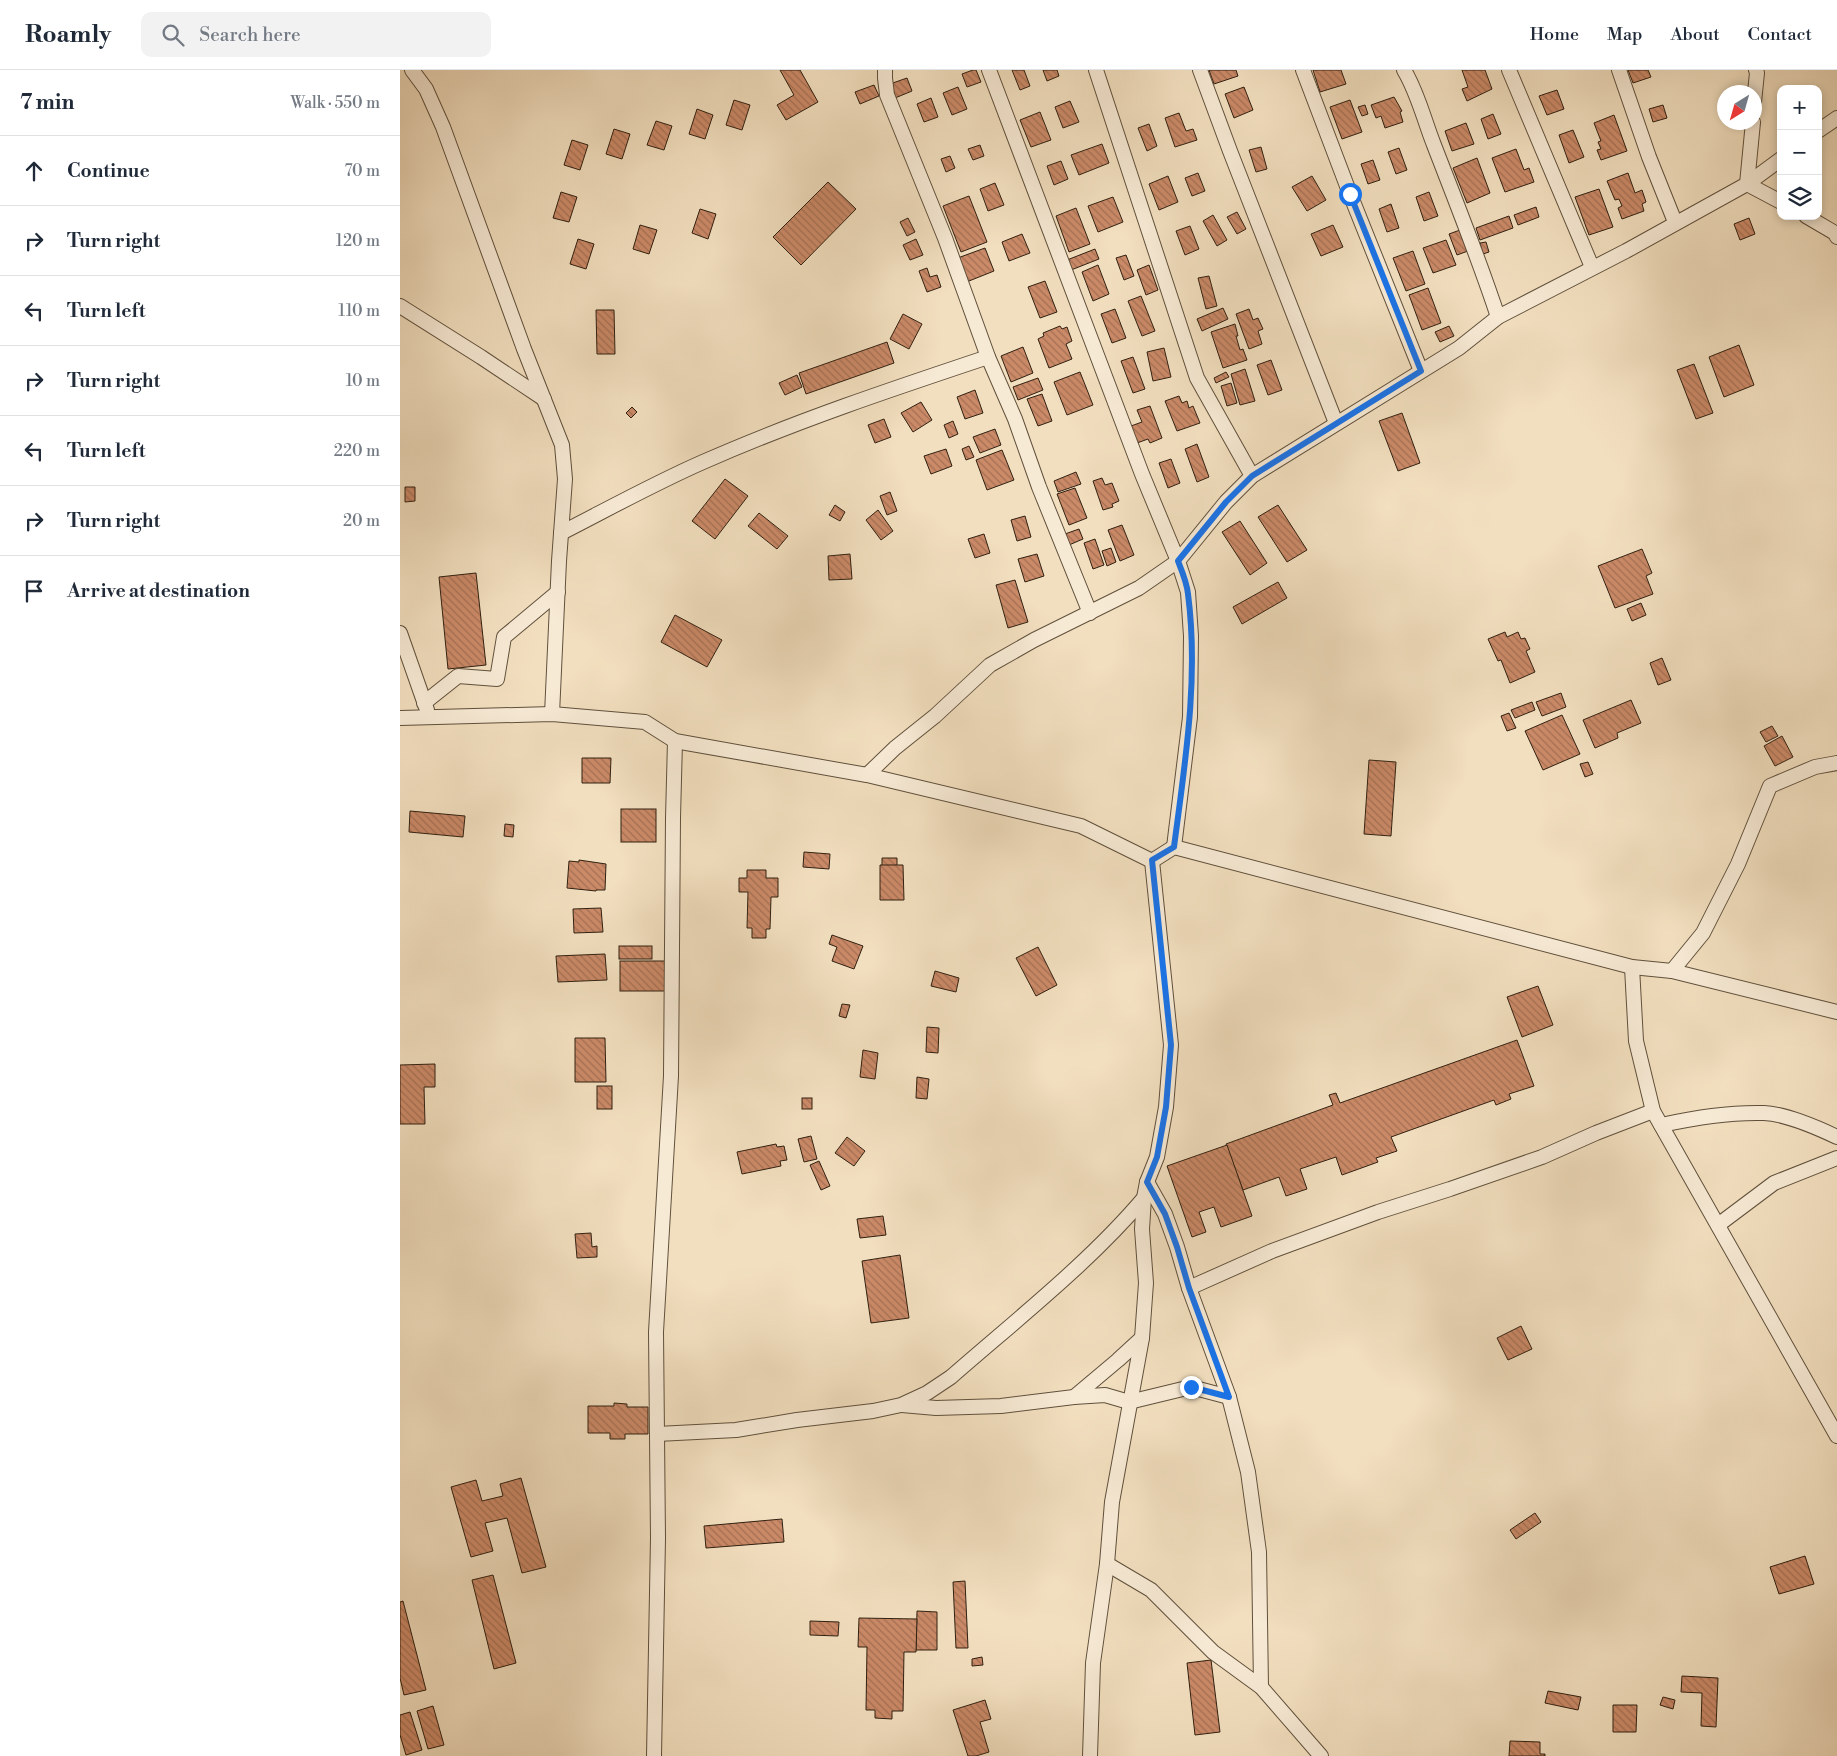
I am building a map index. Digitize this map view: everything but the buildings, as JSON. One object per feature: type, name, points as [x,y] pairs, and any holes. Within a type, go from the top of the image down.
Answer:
[{"type":"street","points":[[412,70],[426,89],[443,127],[524,349],[562,445],[565,479],[552,674],[552,714]]},
{"type":"street","points":[[885,70],[884,78],[887,95],[945,238],[988,357],[1015,419],[1043,496],[1090,613]]},
{"type":"street","points":[[989,70],[1142,474],[1178,561],[1188,592],[1191,636],[1190,718],[1187,755],[1174,847]]},
{"type":"street","points":[[1096,70],[1197,378],[1252,476]]},
{"type":"street","points":[[1200,70],[1233,160],[1336,423]]},
{"type":"street","points":[[1303,70],[1350,194],[1421,371]]},
{"type":"street","points":[[1404,70],[1411,82],[1425,123],[1485,276],[1498,317]]},
{"type":"street","points":[[1509,70],[1592,267]]},
{"type":"street","points":[[1619,70],[1649,157],[1675,222]]},
{"type":"street","points":[[1756,70],[1756,85]]},
{"type":"street","points":[[1819,130],[1837,118]]},
{"type":"street","points":[[1747,184],[1752,130]]},
{"type":"street","points":[[867,775],[990,665],[1034,640],[1139,588],[1178,561],[1226,502],[1252,476],[1459,348],[1498,317],[1626,251],[1675,222],[1747,184],[1777,162]]},
{"type":"street","points":[[1747,184],[1777,200]]},
{"type":"street","points":[[1813,220],[1835,233],[1837,237]]},
{"type":"street","points":[[400,306],[481,357],[544,400]]},
{"type":"street","points":[[561,533],[702,462],[778,431],[988,357]]},
{"type":"street","points":[[424,703],[458,676],[497,679],[504,637],[558,592]]},
{"type":"street","points":[[400,633],[430,717]]},
{"type":"street","points":[[400,718],[552,714],[645,722],[675,741],[867,775],[1082,826],[1152,860]]},
{"type":"street","points":[[654,1756],[658,1538],[656,1332],[672,1076],[675,741]]},
{"type":"street","points":[[1672,971],[1704,934],[1738,864],[1770,786],[1816,767],[1837,763]]},
{"type":"street","points":[[1152,860],[1174,847],[1632,967],[1672,971],[1837,1012]]},
{"type":"street","points":[[1090,1756],[1093,1663],[1107,1564],[1112,1502],[1142,1338],[1146,1283],[1142,1229],[1144,1198],[1147,1182],[1157,1157],[1166,1107],[1171,1045],[1152,860]]},
{"type":"street","points":[[1632,967],[1636,1041],[1653,1111],[1837,1436]]},
{"type":"street","points":[[1189,1288],[1272,1251],[1378,1212],[1542,1157],[1653,1111]]},
{"type":"street","points":[[1661,1125],[1705,1116],[1766,1113],[1811,1125],[1837,1137]]},
{"type":"street","points":[[1718,1225],[1774,1183],[1837,1158]]},
{"type":"street","points":[[1147,1182],[1165,1214],[1177,1247],[1189,1288],[1229,1397],[1248,1472],[1259,1552],[1261,1687]]},
{"type":"street","points":[[656,1434],[736,1430],[797,1420],[873,1411],[901,1405],[927,1393],[951,1377],[1097,1247],[1122,1224],[1144,1198]]},
{"type":"street","points":[[1074,1397],[1142,1338]]},
{"type":"street","points":[[901,1405],[936,1408],[976,1408],[1105,1395],[1129,1402],[1191,1387],[1229,1397]]},
{"type":"street","points":[[1107,1564],[1151,1590],[1214,1652],[1261,1687],[1321,1756]]},
{"type":"route","points":[[1191,1387],[1229,1397],[1189,1288],[1165,1214],[1147,1182],[1157,1157],[1166,1107],[1171,1045],[1152,860],[1174,847],[1187,755],[1190,718],[1191,636],[1188,592],[1178,561],[1226,502],[1252,476],[1421,371],[1350,194]]}]
